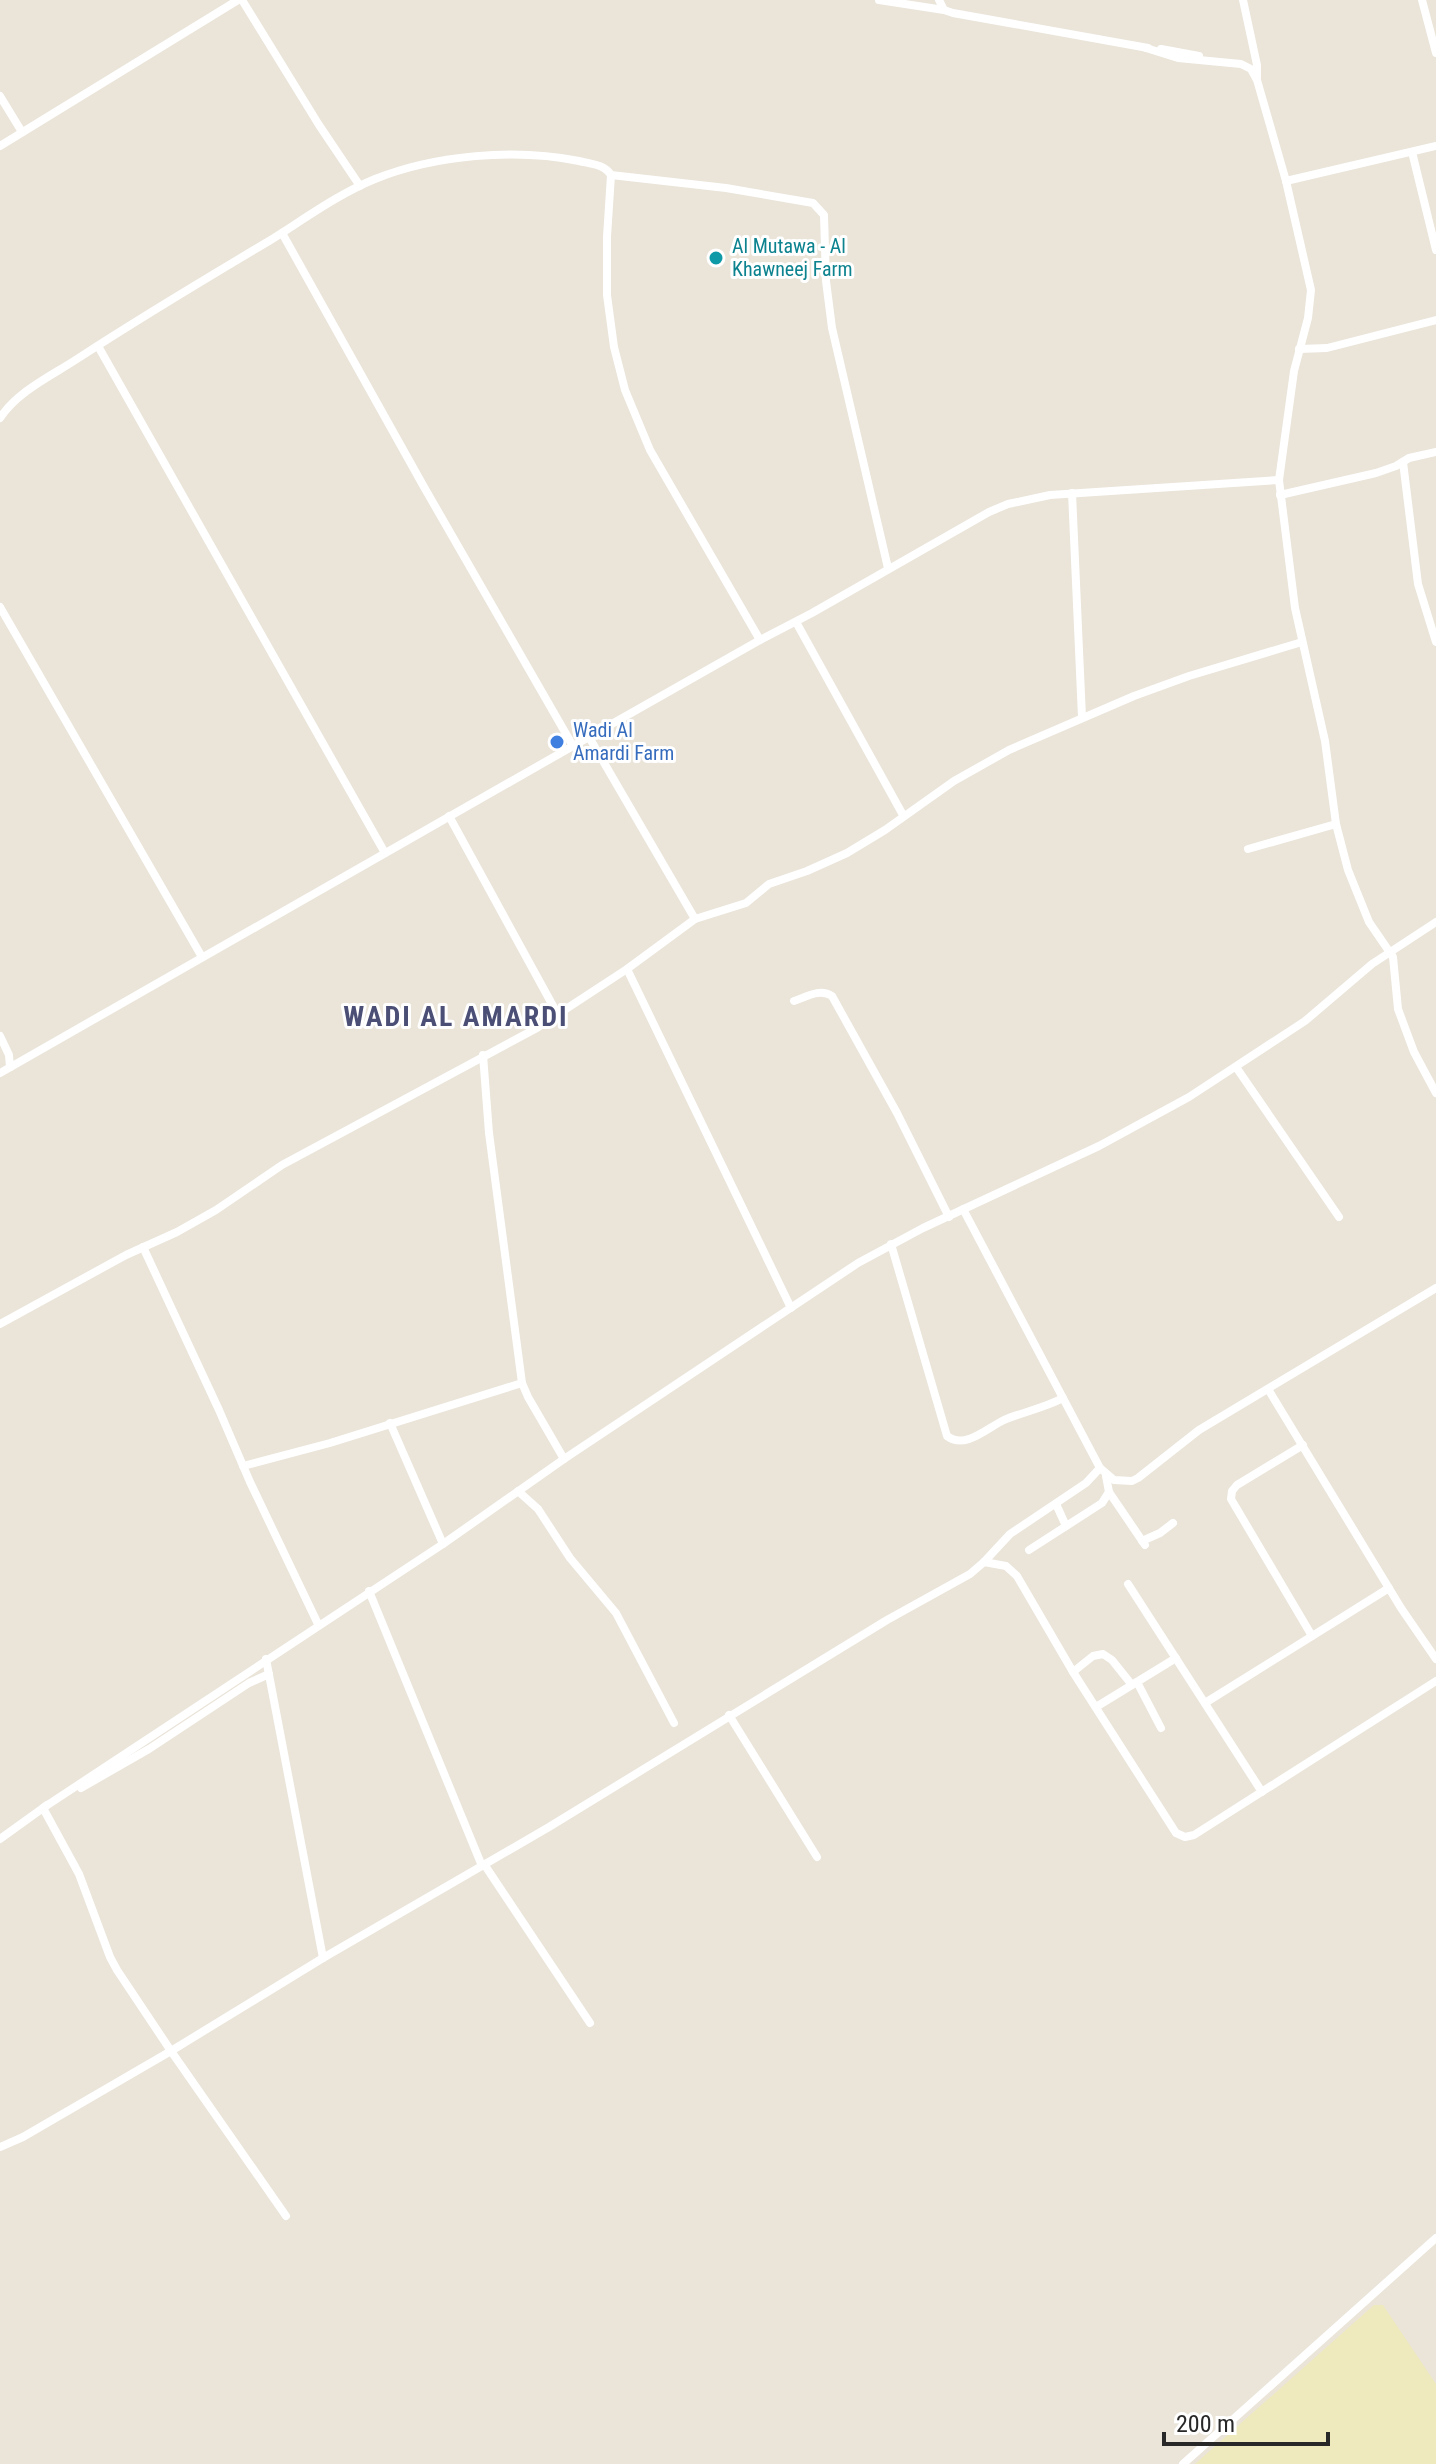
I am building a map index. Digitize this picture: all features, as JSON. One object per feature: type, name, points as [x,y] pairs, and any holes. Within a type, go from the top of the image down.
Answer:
[{"type":"street","points":[[0,146],[240,0],[360,186]]},
{"type":"street","points":[[879,0],[1146,48],[1178,58],[1244,65],[1251,69],[1257,80],[1286,181],[1311,290],[1279,480],[1291,588],[1325,741],[1336,824],[1357,898],[1395,963],[1398,1009],[1414,1052],[1436,1093]]},
{"type":"street","points":[[939,0],[944,10]]},
{"type":"street","points":[[1243,0],[1257,65],[1257,80]]},
{"type":"street","points":[[1422,0],[1436,53]]},
{"type":"street","points":[[1244,65],[1254,51]]},
{"type":"street","points":[[0,96],[22,132]]},
{"type":"street","points":[[1286,181],[1436,146]]},
{"type":"street","points":[[1412,152],[1436,250]]},
{"type":"street","points":[[0,418],[23,394],[98,346],[360,186],[384,176],[444,161],[501,155],[526,154],[605,167],[611,175],[607,295],[614,347],[625,390],[650,450],[760,640]]},
{"type":"street","points":[[611,175],[726,188],[808,202],[822,210],[832,328],[888,568]]},
{"type":"street","points":[[282,233],[573,746]]},
{"type":"street","points":[[1299,349],[1327,348],[1436,320]]},
{"type":"street","points":[[98,346],[385,853]]},
{"type":"street","points":[[1280,495],[1376,473],[1436,452]]},
{"type":"street","points":[[1403,462],[1418,584],[1436,642]]},
{"type":"street","points":[[0,1073],[449,816],[998,508],[1030,498],[1072,493],[1279,480]]},
{"type":"street","points":[[1072,493],[1082,717]]},
{"type":"street","points":[[0,607],[202,957]]},
{"type":"street","points":[[796,622],[903,815]]},
{"type":"street","points":[[0,1324],[198,1220],[282,1165],[558,1015],[695,919],[746,903],[769,884],[847,853],[981,765],[1082,717],[1189,676],[1302,642]]},
{"type":"street","points":[[589,737],[695,919]]},
{"type":"street","points":[[449,816],[558,1015]]},
{"type":"street","points":[[1248,849],[1336,824]]},
{"type":"street","points":[[0,1839],[858,1263],[891,1244],[1132,1129],[1236,1067],[1305,1021],[1389,951],[1436,922]]},
{"type":"street","points":[[627,969],[791,1308]]},
{"type":"street","points":[[794,1001],[823,992],[836,1000],[949,1217]]},
{"type":"street","points":[[0,1036],[9,1055],[10,1067]]},
{"type":"street","points":[[483,1055],[488,1124],[522,1383],[564,1459]]},
{"type":"street","points":[[1236,1067],[1339,1217]]},
{"type":"street","points":[[963,1209],[1103,1472],[1109,1492],[1143,1543],[1173,1523]]},
{"type":"street","points":[[891,1244],[947,1436],[957,1441],[971,1438],[1006,1419],[1063,1398]]},
{"type":"street","points":[[143,1247],[318,1624]]},
{"type":"street","points":[[1103,1472],[1123,1482],[1138,1478],[1199,1430],[1436,1288]]},
{"type":"street","points":[[243,1466],[522,1383]]},
{"type":"street","points":[[1268,1389],[1436,1659]]},
{"type":"street","points":[[390,1423],[443,1544]]},
{"type":"street","points":[[1303,1445],[1237,1485],[1231,1499],[1312,1636]]},
{"type":"street","points":[[0,2147],[23,2137],[171,2051],[595,1799],[887,1620],[970,1574],[1010,1534],[1103,1472]]},
{"type":"street","points":[[518,1491],[538,1509],[570,1558],[620,1620],[674,1723]]},
{"type":"street","points":[[1029,1550],[1102,1503],[1109,1492]]},
{"type":"street","points":[[1056,1504],[1066,1526]]},
{"type":"street","points":[[984,1562],[1006,1566],[1017,1576],[1073,1672],[1180,1836],[1194,1835],[1436,1681]]},
{"type":"street","points":[[1128,1584],[1262,1792]]},
{"type":"street","points":[[1205,1703],[1389,1588]]},
{"type":"street","points":[[369,1591],[483,1865],[590,2023]]},
{"type":"street","points":[[593,1604],[603,1598]]},
{"type":"street","points":[[1073,1672],[1093,1656],[1103,1654],[1134,1684],[1161,1728]]},
{"type":"street","points":[[1096,1707],[1176,1658]]},
{"type":"street","points":[[266,1659],[323,1958]]},
{"type":"street","points":[[43,1808],[123,1764],[249,1683],[269,1674]]},
{"type":"street","points":[[729,1715],[817,1857]]},
{"type":"street","points":[[43,1808],[79,1874],[110,1957],[286,2216]]},
{"type":"street","points":[[1183,2464],[1436,2238]]},
{"type":"sand","points":[[1374,2305],[1383,2305],[1436,2384],[1436,2464],[1195,2464]]},
{"type":"place","name":"Al Mutawa - Al Khawneej Farm","points":[[716,258]]},
{"type":"place","name":"Wadi Al Amardi Farm","points":[[557,742]]},
{"type":"district","name":"WADI AL AMARDI","points":[[456,1016]]}]
